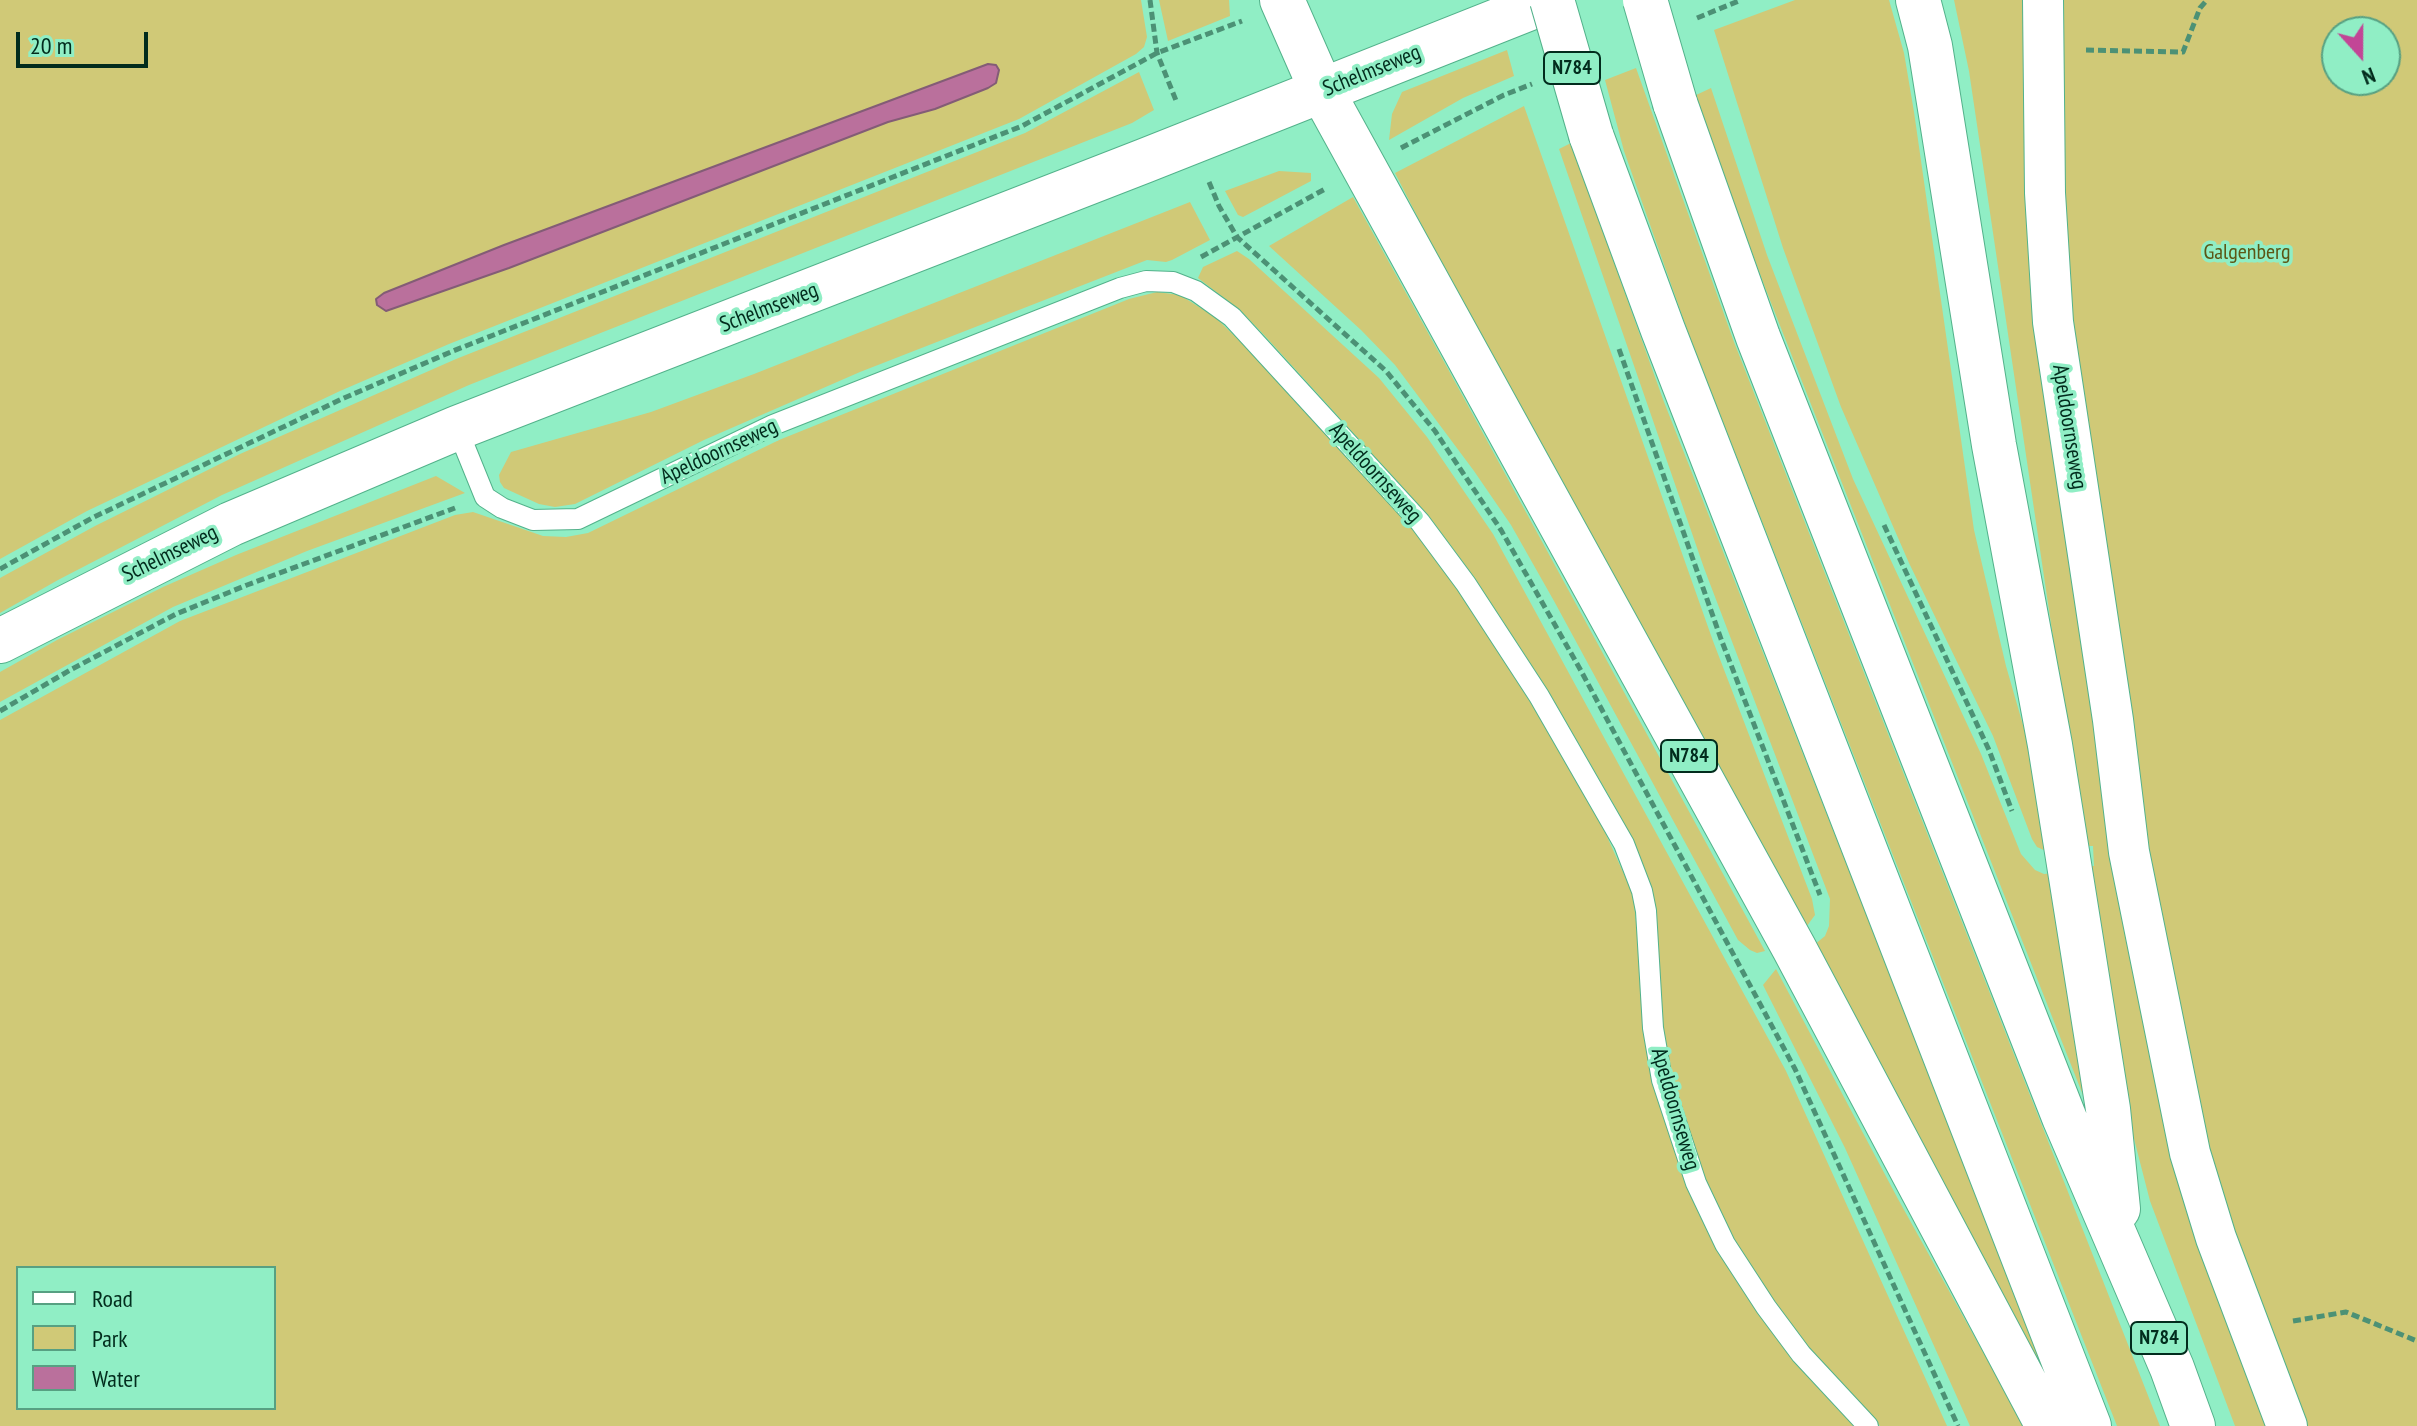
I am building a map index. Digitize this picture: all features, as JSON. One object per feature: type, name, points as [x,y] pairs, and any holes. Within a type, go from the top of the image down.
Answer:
[{"type":"main road","name":"Schelmseweg","points":[[0,641],[231,524],[457,428],[1551,0]]},
{"type":"main road","name":"N784","points":[[1551,0],[1591,135],[1663,330],[2089,1426]]},
{"type":"main road","name":"N784","points":[[1645,0],[1675,103],[1758,337],[2064,1117],[2193,1426]]},
{"type":"main road","name":"N784","points":[[1918,0],[1930,46],[1994,445],[2050,745],[2108,1109],[2122,1251]]},
{"type":"main road","points":[[1283,2],[1322,91]]},
{"type":"main road","name":"N784","points":[[1322,91],[1794,948],[2048,1426]]},
{"type":"street","name":"Apeldoornseweg","points":[[2043,0],[2045,193],[2053,322],[2113,720],[2129,852],[2190,1153],[2249,1331],[2287,1426]]},
{"type":"lane","name":"Apeldoornseweg","points":[[485,497],[502,508],[533,520],[578,519],[773,425],[1120,288],[1146,281],[1173,282],[1196,291],[1232,317],[1420,522],[1466,584],[1539,696],[1624,844],[1642,891],[1653,1028],[1662,1080],[1696,1183],[1725,1244],[1766,1307],[1801,1354],[1868,1426]]},
{"type":"lane","points":[[457,428],[485,497]]},
{"type":"path","points":[[1150,0],[1157,53]]},
{"type":"path","points":[[1696,18],[1741,0]]},
{"type":"path","points":[[2043,49],[2183,52],[2200,8],[2207,0]]},
{"type":"path","points":[[0,569],[92,518],[344,398],[468,345],[1022,126],[1157,53],[1283,2]]},
{"type":"path","points":[[1237,237],[1365,167],[1504,95],[1534,83]]},
{"type":"path","points":[[1617,344],[1721,639],[1823,902],[1815,934],[1746,976]]},
{"type":"path","points":[[0,711],[176,614],[485,497]]},
{"type":"path","points":[[1881,520],[1989,750],[2014,817]]},
{"type":"path","points":[[2249,1331],[2346,1312],[2417,1341]]},
{"type":"green space","points":[[0,0],[1141,0],[1147,37],[1144,47],[1019,119],[449,344],[340,391],[87,511],[0,559]],"holes":[[[996,83],[935,109],[888,122],[509,268],[384,293]]]},
{"type":"green space","points":[[1159,0],[1229,0],[1230,16],[1168,41]]},
{"type":"green space","points":[[1795,0],[1889,0],[1904,53],[1914,112],[1974,530],[2006,666],[2042,791],[2046,851],[2037,847],[2032,839],[1993,736],[1909,563],[1841,407],[1783,248],[1714,30]]},
{"type":"green space","name":"Galgenberg","points":[[1954,0],[2030,0],[2067,320],[2058,0],[2417,0],[2417,1426],[2235,1426],[2150,1201],[2124,1100],[2087,866],[2094,866],[2093,846],[2084,846],[1969,71]]},
{"type":"green space","points":[[1507,50],[1514,76],[1463,98],[1389,140],[1392,114],[1402,92]]},
{"type":"green space","points":[[1636,68],[1734,342],[2160,1426],[2117,1426],[1690,338],[1624,151],[1605,80]]},
{"type":"green space","points":[[1139,72],[1154,110],[1132,123],[469,385],[222,495],[0,613],[0,578],[95,526],[240,454],[456,359],[1025,133]]},
{"type":"green space","points":[[1711,88],[1767,255],[1853,479],[1981,754],[2021,854],[2035,870],[2044,874],[2055,873],[2090,1113],[1766,290],[1694,96]]},
{"type":"green space","points":[[1524,106],[1713,641],[1812,899],[1815,915],[1804,930],[1395,173]]},
{"type":"green space","points":[[1571,143],[1664,402],[2061,1408],[1814,945],[1825,936],[1829,926],[1830,899],[1704,568],[1559,149]]},
{"type":"green space","points":[[1279,171],[1311,173],[1311,181],[1243,217],[1238,215],[1225,191]]},
{"type":"green space","points":[[1353,197],[1765,951],[1757,953],[1738,940],[1554,601],[1511,525],[1474,471],[1395,365],[1269,246]]},
{"type":"green space","points":[[1190,202],[1210,240],[1172,260],[1147,260],[860,372],[704,440],[575,504],[555,507],[539,504],[504,488],[500,482],[499,475],[511,452],[651,412]]},
{"type":"green space","points":[[1237,251],[1379,378],[1427,437],[1493,534],[1786,1071],[1947,1426],[1880,1426],[1808,1347],[1772,1302],[1733,1239],[1706,1181],[1670,1075],[1663,1028],[1655,909],[1617,810],[1547,689],[1474,577],[1428,515],[1241,311],[1198,278],[1203,267]]},
{"type":"green space","points":[[1157,292],[1180,295],[1215,317],[1413,529],[1459,589],[1599,819],[1633,894],[1653,1083],[1687,1188],[1718,1249],[1758,1313],[1857,1426],[0,1426],[0,720],[180,621],[455,515],[473,512],[543,536],[566,537],[588,533],[779,440],[1129,299]]},
{"type":"green space","points":[[436,476],[465,493],[307,551],[173,607],[0,702],[0,672],[57,640],[163,587],[236,555]]},
{"type":"green space","points":[[1776,969],[1898,1199],[2024,1426],[1970,1426],[1845,1148],[1763,985]]},
{"type":"water","points":[[988,64],[996,65],[999,70],[996,83],[935,109],[888,122],[509,268],[386,311],[377,305],[376,299],[384,293],[504,245]]}]
